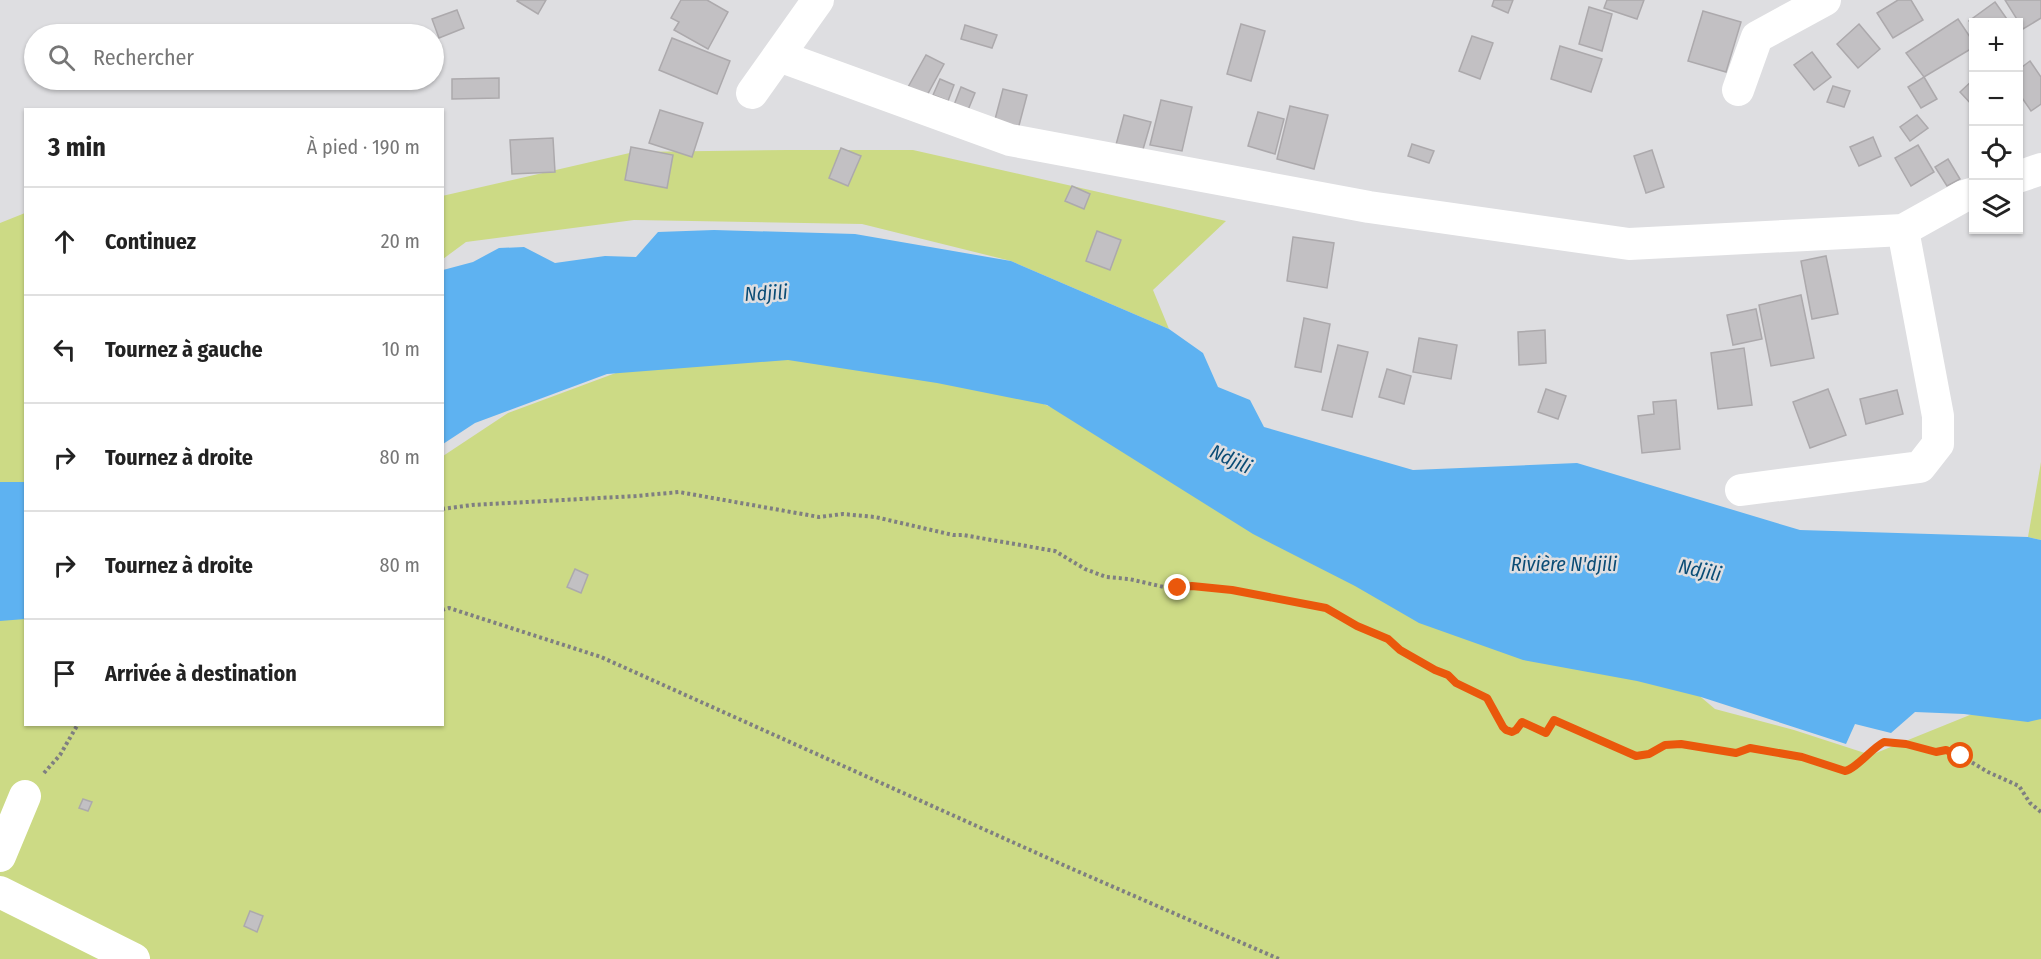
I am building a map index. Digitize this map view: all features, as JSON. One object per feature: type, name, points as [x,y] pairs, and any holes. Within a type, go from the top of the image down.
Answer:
[{"type":"street","points":[[752,93],[818,0]]},
{"type":"street","points":[[1738,90],[1757,37],[1825,0]]},
{"type":"street","points":[[778,56],[1010,140],[1369,207],[1629,244],[1903,230],[1969,194]]},
{"type":"street","points":[[2023,176],[2041,169]]},
{"type":"street","points":[[1741,490],[1920,467],[1938,444],[1938,416],[1903,230]]},
{"type":"street","points":[[0,856],[25,796]]},
{"type":"street","points":[[0,892],[134,959]]},
{"type":"path","points":[[444,509],[678,492],[819,517],[843,514],[875,517],[953,535],[1055,550],[1085,569],[1106,577],[1129,579],[1164,587],[1192,586],[1232,590],[1326,608],[1357,626],[1388,639],[1400,650],[1448,675],[1456,683],[1487,698],[1503,727],[1508,731],[1516,730],[1522,722],[1546,733],[1554,720],[1636,756],[1649,754],[1665,745],[1681,744],[1736,753],[1750,748],[1802,757],[1845,771],[1850,770],[1884,742],[1906,744],[1936,752],[1946,750],[2019,786],[2030,803],[2041,812]]},
{"type":"path","points":[[444,609],[449,608],[601,657],[1059,863],[1280,959]]},
{"type":"path","points":[[25,796],[60,755],[77,726]]},
{"type":"green space","points":[[913,150],[1226,221],[1153,290],[1169,329],[1011,261],[862,224],[634,220],[466,242],[444,258],[444,196],[634,152]]},
{"type":"green space","points":[[24,213],[24,482],[0,482],[0,223]]},
{"type":"green space","points":[[822,350],[971,373],[1670,671],[1715,709],[1794,730],[1871,755],[1997,704],[2041,710],[2041,959],[0,959],[0,615],[24,612],[24,726],[444,726],[444,455],[508,413],[640,364]]},
{"type":"green space","points":[[2041,462],[2041,540],[2028,537]]},
{"type":"water","name":"Rivière N'djili","points":[[714,230],[855,234],[1011,261],[1169,329],[1203,353],[1218,387],[1250,400],[1264,427],[1413,470],[1577,463],[1800,530],[2028,537],[2041,540],[2041,719],[2028,722],[1964,714],[1915,712],[1891,733],[1855,724],[1846,744],[1701,697],[1637,681],[1523,660],[1419,623],[1355,586],[1253,534],[1047,405],[937,383],[788,360],[607,374],[475,423],[444,443],[444,270],[473,262],[499,248],[524,247],[555,263],[605,256],[636,257],[658,232]]},
{"type":"water","points":[[0,482],[24,482],[24,619],[0,621]]},
{"type":"building","points":[[518,0],[546,0],[538,14]]},
{"type":"building","points":[[681,0],[707,0],[728,12],[708,49],[674,30],[679,22],[671,18]]},
{"type":"building","points":[[1494,0],[1513,0],[1508,13],[1492,6]]},
{"type":"building","points":[[1607,0],[1644,0],[1637,19],[1604,8]]},
{"type":"building","points":[[1898,0],[1911,0],[1923,20],[1893,38],[1877,13]]},
{"type":"building","points":[[2005,0],[2041,0],[2041,18],[2023,29],[2023,18],[2016,18]]},
{"type":"building","points":[[1995,2],[2006,18],[1973,18]]},
{"type":"building","points":[[1589,7],[1612,14],[1602,51],[1579,44]]},
{"type":"building","points":[[457,10],[464,28],[444,36],[444,24],[434,24],[432,19]]},
{"type":"building","points":[[1703,11],[1741,22],[1726,72],[1688,61]]},
{"type":"building","points":[[1958,19],[1969,36],[1969,50],[1924,77],[1906,53]]},
{"type":"building","points":[[1241,24],[1265,31],[1251,81],[1227,74]]},
{"type":"building","points":[[1859,24],[1880,49],[1858,68],[1837,44]]},
{"type":"building","points":[[965,25],[997,35],[992,48],[961,39]]},
{"type":"building","points":[[1472,36],[1493,43],[1480,79],[1459,71]]},
{"type":"building","points":[[672,38],[730,61],[717,94],[659,70]]},
{"type":"building","points":[[1560,46],[1602,59],[1591,92],[1551,79]]},
{"type":"building","points":[[1812,52],[1831,77],[1814,90],[1794,65]]},
{"type":"building","points":[[926,55],[944,64],[925,99],[907,89]]},
{"type":"building","points":[[2030,61],[2041,77],[2041,104],[2031,111],[2023,99],[2023,66]]},
{"type":"building","points":[[1924,77],[1937,99],[1921,108],[1908,87]]},
{"type":"building","points":[[499,78],[499,98],[452,99],[452,79]]},
{"type":"building","points":[[940,79],[954,85],[948,101],[933,95]]},
{"type":"building","points":[[1969,84],[1969,102],[1960,92]]},
{"type":"building","points":[[1833,86],[1850,91],[1844,107],[1827,102]]},
{"type":"building","points":[[961,87],[975,93],[968,110],[954,105]]},
{"type":"building","points":[[1003,89],[1027,95],[1017,133],[993,127]]},
{"type":"building","points":[[1161,100],[1192,107],[1182,151],[1150,145]]},
{"type":"building","points":[[1290,106],[1328,115],[1314,169],[1277,159]]},
{"type":"building","points":[[660,110],[703,123],[692,157],[649,143]]},
{"type":"building","points":[[1258,112],[1284,119],[1275,154],[1248,146]]},
{"type":"building","points":[[1124,115],[1151,122],[1139,163],[1113,156]]},
{"type":"building","points":[[1917,115],[1928,128],[1910,141],[1900,127]]},
{"type":"building","points":[[1873,137],[1881,156],[1859,166],[1850,147]]},
{"type":"building","points":[[553,138],[555,172],[512,174],[510,140]]},
{"type":"building","points":[[1412,144],[1434,151],[1429,163],[1408,156]]},
{"type":"building","points":[[1918,145],[1934,172],[1911,186],[1895,158]]},
{"type":"building","points":[[631,147],[673,155],[667,188],[625,180]]},
{"type":"building","points":[[841,148],[861,156],[848,186],[829,178]]},
{"type":"building","points":[[1652,150],[1664,187],[1646,193],[1634,156]]},
{"type":"building","points":[[1948,159],[1960,179],[1947,186],[1935,167]]},
{"type":"building","points":[[1072,186],[1090,194],[1084,209],[1065,201]]},
{"type":"building","points":[[1097,231],[1121,240],[1110,270],[1086,261]]},
{"type":"building","points":[[1293,237],[1334,243],[1327,288],[1287,281]]},
{"type":"building","points":[[1826,256],[1838,314],[1812,319],[1801,261]]},
{"type":"building","points":[[1801,295],[1814,358],[1771,366],[1759,305]]},
{"type":"building","points":[[1756,309],[1762,339],[1733,345],[1727,315]]},
{"type":"building","points":[[1304,318],[1330,324],[1321,372],[1295,367]]},
{"type":"building","points":[[1545,330],[1546,363],[1519,365],[1518,332]]},
{"type":"building","points":[[1419,338],[1457,345],[1451,379],[1413,372]]},
{"type":"building","points":[[1338,345],[1368,352],[1352,417],[1322,410]]},
{"type":"building","points":[[1744,348],[1752,405],[1718,409],[1711,353]]},
{"type":"building","points":[[1387,369],[1411,376],[1404,404],[1379,397]]},
{"type":"building","points":[[1546,389],[1566,396],[1558,419],[1538,412]]},
{"type":"building","points":[[1828,389],[1846,435],[1810,448],[1793,402]]},
{"type":"building","points":[[1897,390],[1903,414],[1866,424],[1860,399]]},
{"type":"building","points":[[1676,400],[1680,449],[1642,453],[1638,416],[1654,414],[1653,402]]},
{"type":"building","points":[[575,569],[588,575],[581,593],[567,587]]},
{"type":"building","points":[[83,799],[92,802],[88,811],[79,808]]},
{"type":"building","points":[[250,911],[263,916],[257,932],[244,926]]},
{"type":"route","points":[[1178,588],[1192,586],[1232,590],[1326,608],[1357,626],[1394,642],[1400,650],[1448,675],[1456,683],[1487,698],[1503,727],[1512,732],[1522,722],[1546,733],[1554,720],[1636,756],[1649,754],[1665,745],[1681,744],[1736,753],[1750,748],[1802,757],[1845,771],[1850,770],[1884,742],[1906,744],[1936,752],[1946,750],[1961,756]]},
{"type":"water label","name":"Ndjili","points":[[766,293]]},
{"type":"water label","name":"Ndjili","points":[[1231,459]]},
{"type":"water label","name":"Ndjili","points":[[1700,570]]}]
